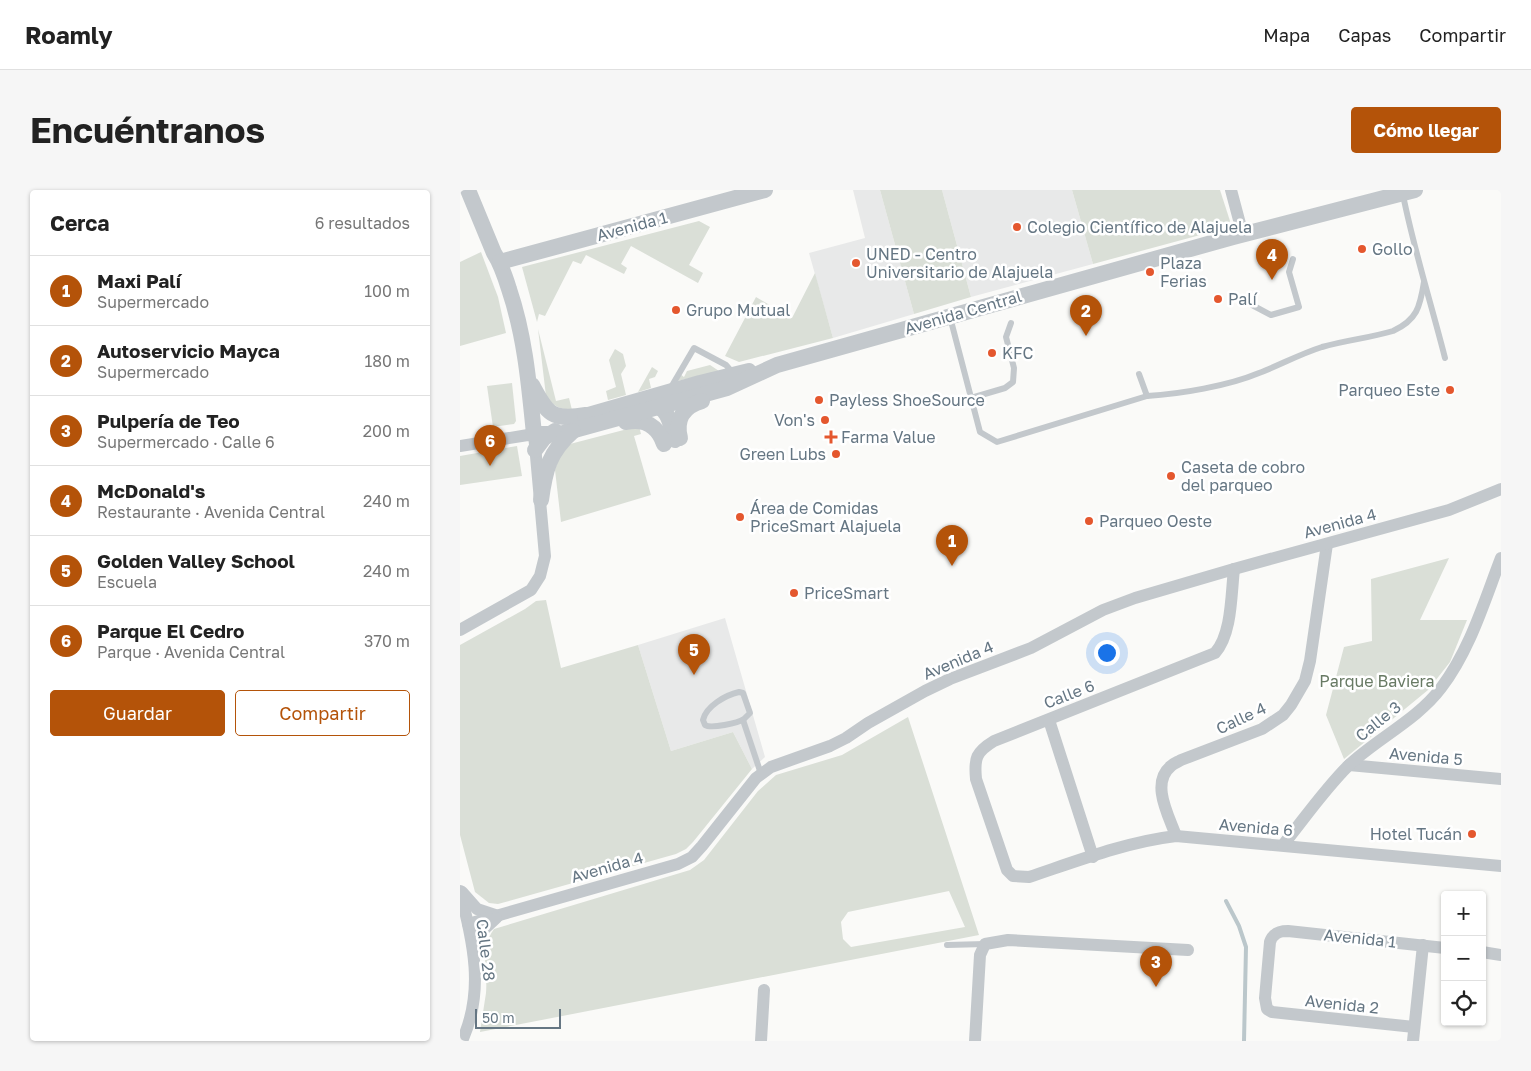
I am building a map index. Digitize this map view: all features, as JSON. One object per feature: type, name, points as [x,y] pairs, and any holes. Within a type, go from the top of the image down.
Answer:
[{"type":"street","points":[[462,628],[530,590],[544,567],[546,546],[540,500],[539,439],[520,322],[500,262],[494,253],[468,190]]},
{"type":"street","name":"Avenida 1","points":[[500,262],[765,190]]},
{"type":"street","points":[[1231,190],[1243,235]]},
{"type":"street","name":"Avenida Central","points":[[539,439],[558,424],[588,421],[698,390],[727,388],[742,376],[771,367],[949,316],[1407,191]]},
{"type":"street","points":[[672,441],[680,420],[688,407],[725,394],[742,376]]},
{"type":"street","points":[[528,377],[541,401],[552,414],[588,421],[601,428],[640,420],[654,427],[662,437],[672,441]]},
{"type":"street","points":[[539,439],[560,428],[665,399],[672,441]]},
{"type":"street","name":"Avenida Central","points":[[460,446],[539,439],[572,431],[588,421]]},
{"type":"street","points":[[540,500],[545,473],[551,457],[561,441],[572,431]]},
{"type":"street","name":"Avenida 4","points":[[468,924],[678,864],[692,856],[761,774],[775,764],[838,742],[925,691],[950,679],[1031,648],[1103,610],[1135,598],[1234,569],[1449,510],[1501,489]]},
{"type":"street","name":"Calle 4","points":[[1176,836],[1162,796],[1164,775],[1171,766],[1262,729],[1283,714],[1299,693],[1305,681],[1310,661],[1327,544]]},
{"type":"street","name":"Calle 3","points":[[1283,845],[1335,780],[1349,766],[1425,705],[1439,691],[1463,654],[1501,558]]},
{"type":"street","name":"Calle 6","points":[[1013,876],[1007,870],[1002,859],[976,779],[974,766],[976,757],[981,749],[994,741],[1215,654],[1224,639],[1227,627],[1234,569]]},
{"type":"street","points":[[1049,720],[1093,856]]},
{"type":"street","name":"Avenida 5","points":[[1349,766],[1501,779]]},
{"type":"street","name":"Avenida 6","points":[[1013,876],[1029,876],[1157,838],[1176,836],[1501,866]]},
{"type":"street","points":[[460,890],[477,909],[498,916],[481,932],[473,953]]},
{"type":"street","name":"Calle 28","points":[[460,890],[468,924],[475,973],[474,1001],[469,1026],[462,1041]]},
{"type":"street","name":"Avenida 1","points":[[1267,1009],[1265,998],[1270,942],[1275,934],[1288,930],[1441,947]]},
{"type":"street","points":[[975,1041],[980,955],[985,944],[1008,940],[1188,950]]},
{"type":"street","points":[[1412,1041],[1423,945]]},
{"type":"street","points":[[1486,952],[1501,954]]},
{"type":"street","points":[[761,1041],[764,990]]},
{"type":"street","name":"Avenida 2","points":[[1267,1009],[1281,1014],[1414,1027]]},
{"type":"lane","points":[[1407,191],[1424,282],[1445,358]]},
{"type":"lane","points":[[1252,304],[1270,315],[1299,307],[1289,272],[1293,259]]},
{"type":"lane","points":[[949,316],[980,432],[996,442],[1147,396],[1171,395],[1237,380],[1258,374],[1304,353],[1393,331],[1401,327],[1414,315],[1421,303],[1424,282]]},
{"type":"lane","points":[[971,398],[1005,388],[1013,382],[1014,368],[1006,337],[1011,323]]},
{"type":"lane","points":[[665,399],[694,348],[742,376]]},
{"type":"lane","points":[[1139,374],[1147,396]]},
{"type":"lane","points":[[739,692],[743,693],[750,713],[743,720],[709,728],[703,720],[707,712],[714,705],[739,692]]},
{"type":"lane","points":[[743,720],[761,774]]},
{"type":"lane","points":[[947,945],[985,944]]},
{"type":"shaded area","name":"UNED - Centro Universitario de Alajuela","points":[[853,190],[880,190],[914,314],[833,338],[809,253],[865,238]]},
{"type":"shaded area","name":"Colegio Científico de Alajuela","points":[[942,190],[1072,190],[1093,264],[971,297]]},
{"type":"shaded area","points":[[725,618],[765,757],[752,769],[733,732],[671,751],[638,645]]},
{"type":"green space","points":[[880,190],[942,190],[971,297],[914,314]]},
{"type":"green space","points":[[1072,190],[1220,190],[1230,221],[1226,228],[1093,264]]},
{"type":"green space","points":[[699,221],[710,227],[689,265],[703,273],[698,283],[631,246],[621,264],[627,268],[624,274],[586,255],[581,264],[573,261],[545,316],[539,314],[537,322],[522,267]]},
{"type":"green space","points":[[481,252],[498,297],[506,333],[460,346],[460,262]]},
{"type":"green space","points":[[815,273],[833,338],[739,362],[725,356],[756,297],[792,318]]},
{"type":"green space","points":[[538,329],[556,401],[569,398],[572,410],[557,406],[546,396]]},
{"type":"green space","points":[[615,349],[623,354],[626,366],[621,374],[626,395],[608,400],[606,391],[616,387],[609,360]]},
{"type":"green space","points":[[710,365],[719,371],[678,381],[680,374],[684,377],[687,371]]},
{"type":"green space","points":[[652,367],[658,371],[655,377],[649,379],[651,388],[638,392]]},
{"type":"green space","points":[[512,383],[516,421],[514,424],[493,427],[487,386]]},
{"type":"green space","points":[[639,426],[641,434],[634,436],[651,495],[561,522],[555,470],[558,459],[570,444]]},
{"type":"green space","points":[[517,446],[522,476],[460,485],[460,456]]},
{"type":"green space","name":"Parque Baviera","points":[[1449,558],[1420,620],[1467,620],[1450,662],[1428,690],[1344,759],[1326,715],[1344,647],[1372,641],[1371,579]]},
{"type":"green space","points":[[546,600],[561,668],[638,645],[671,751],[733,732],[752,769],[686,849],[676,854],[498,904],[489,903],[475,892],[460,835],[460,645],[536,601]]},
{"type":"green space","points":[[908,717],[979,935],[480,1032],[486,993],[485,952],[489,937],[494,929],[690,870],[704,860],[758,791],[776,775],[842,755]],"holes":[[[949,891],[965,927],[851,947],[843,939],[841,922],[848,912]]]},
{"type":"waterway","points":[[1226,901],[1239,926],[1246,947],[1244,1041]]},
{"type":"place","name":"Colegio Científico de Alajuela","points":[[1017,227]]},
{"type":"place","name":"Gollo","points":[[1362,249]]},
{"type":"place","name":"UNED - Centro Universitario de Alajuela","points":[[856,263]]},
{"type":"place","name":"Plaza Ferias","points":[[1150,272]]},
{"type":"place","name":"McDonald's","points":[[1272,280]]},
{"type":"place","name":"Palí","points":[[1218,299]]},
{"type":"place","name":"Grupo Mutual","points":[[676,310]]},
{"type":"place","name":"Autoservicio Mayca","points":[[1086,336]]},
{"type":"place","name":"KFC","points":[[992,353]]},
{"type":"place","name":"Parqueo Este","points":[[1450,390]]},
{"type":"place","name":"Payless ShoeSource","points":[[819,400]]},
{"type":"place","name":"Von's","points":[[825,420]]},
{"type":"place","name":"Farma Value","points":[[831,437]]},
{"type":"place","name":"Green Lubs","points":[[836,454]]},
{"type":"place","name":"Parque El Cedro","points":[[490,466]]},
{"type":"place","name":"Caseta de cobro del parqueo","points":[[1171,476]]},
{"type":"place","name":"Área de Comidas PriceSmart Alajuela","points":[[740,517]]},
{"type":"place","name":"Parqueo Oeste","points":[[1089,521]]},
{"type":"place","name":"Maxi Palí","points":[[952,566]]},
{"type":"place","name":"PriceSmart","points":[[794,593]]},
{"type":"place","name":"Golden Valley School","points":[[694,675]]},
{"type":"place","name":"Hotel Tucán","points":[[1472,834]]},
{"type":"place","name":"Pulpería de Teo","points":[[1156,987]]}]
